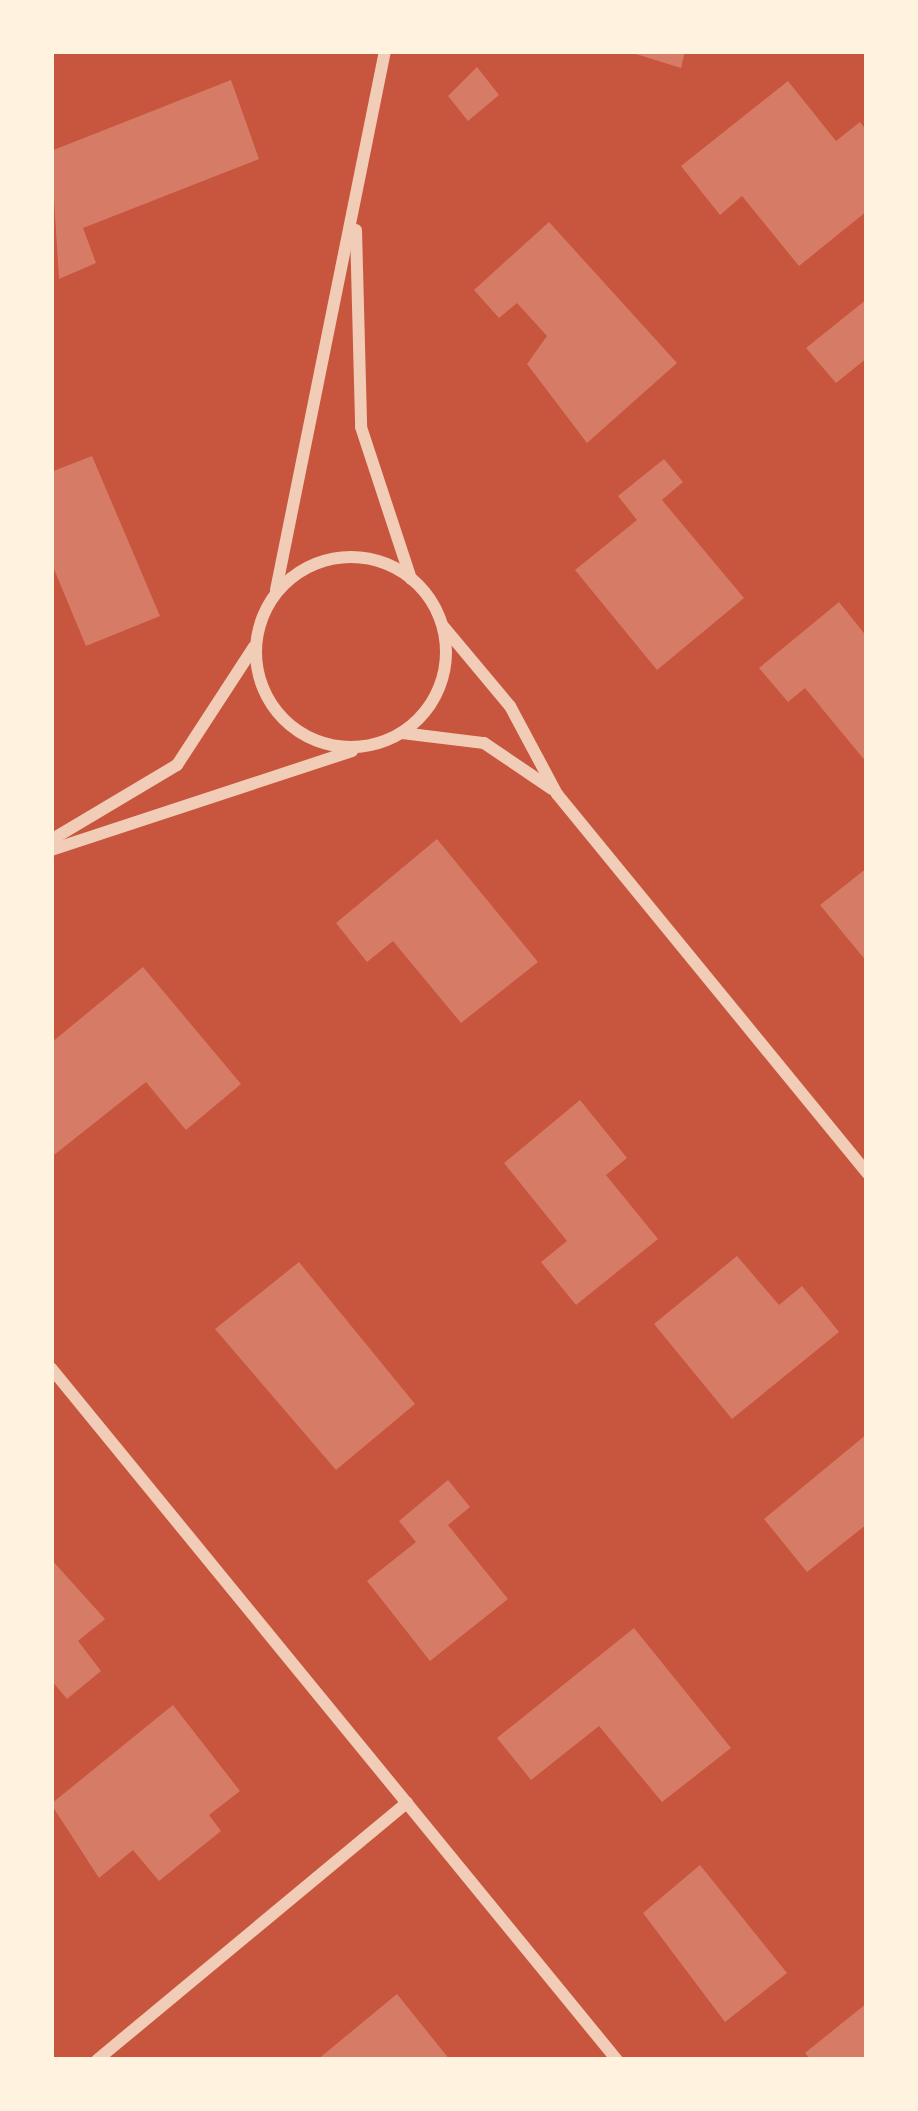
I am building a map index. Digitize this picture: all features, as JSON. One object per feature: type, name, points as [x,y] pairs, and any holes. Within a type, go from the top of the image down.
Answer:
[{"type":"street","points":[[51,840],[177,765],[257,641],[274,597],[385,51]]},
{"type":"street","points":[[356,205],[361,427],[411,578],[443,626],[510,706],[557,794],[867,1173]]},
{"type":"street","points":[[274,597],[339,559],[411,578]]},
{"type":"street","points":[[402,733],[440,686],[443,626]]},
{"type":"street","points":[[257,641],[264,690],[285,719],[315,740],[364,746]]},
{"type":"street","points":[[51,850],[402,733],[484,742],[557,794]]},
{"type":"street","points":[[51,1368],[617,2060]]},
{"type":"street","points":[[97,2060],[407,1803]]},
{"type":"building","points":[[626,51],[685,51],[681,68]]},
{"type":"building","points":[[477,67],[499,95],[468,121],[448,96]]},
{"type":"building","points":[[231,80],[259,159],[83,228],[96,263],[59,279],[51,151]]},
{"type":"building","points":[[788,81],[836,141],[860,122],[867,131],[867,211],[799,266],[742,196],[720,215],[681,166]]},
{"type":"building","points":[[549,222],[677,363],[587,443],[527,364],[547,336],[517,303],[499,318],[474,290]]},
{"type":"building","points":[[867,299],[867,358],[836,383],[806,348]]},
{"type":"building","points":[[92,456],[160,616],[86,646],[51,562],[51,472]]},
{"type":"building","points":[[664,459],[683,482],[662,500],[744,598],[657,670],[575,570],[637,520],[618,496]]},
{"type":"building","points":[[839,602],[867,637],[867,763],[805,688],[788,702],[759,668]]},
{"type":"building","points":[[437,839],[538,962],[461,1023],[393,941],[367,962],[336,923]]},
{"type":"building","points":[[867,868],[867,962],[820,905]]},
{"type":"building","points":[[143,967],[241,1084],[186,1130],[146,1082],[54,1155],[51,1043]]},
{"type":"building","points":[[580,1100],[627,1158],[606,1175],[658,1239],[576,1305],[541,1262],[567,1241],[504,1163]]},
{"type":"building","points":[[737,1256],[779,1305],[802,1286],[839,1332],[732,1419],[654,1324]]},
{"type":"building","points":[[299,1262],[415,1404],[336,1470],[215,1329]]},
{"type":"building","points":[[867,1434],[867,1524],[807,1572],[764,1519]]},
{"type":"building","points":[[448,1480],[470,1507],[448,1525],[508,1599],[430,1661],[367,1581],[416,1542],[399,1521]]},
{"type":"building","points":[[51,1559],[105,1619],[78,1641],[101,1671],[67,1699],[51,1680]]},
{"type":"building","points":[[634,1628],[731,1748],[662,1802],[599,1726],[531,1780],[497,1738]]},
{"type":"building","points":[[173,1705],[240,1791],[209,1815],[221,1831],[159,1881],[133,1850],[99,1878],[51,1804]]},
{"type":"building","points":[[700,1865],[787,1973],[725,2022],[643,1913]]},
{"type":"building","points":[[397,1994],[450,2060],[317,2060]]},
{"type":"building","points":[[867,2003],[867,2060],[811,2060],[805,2053]]}]
